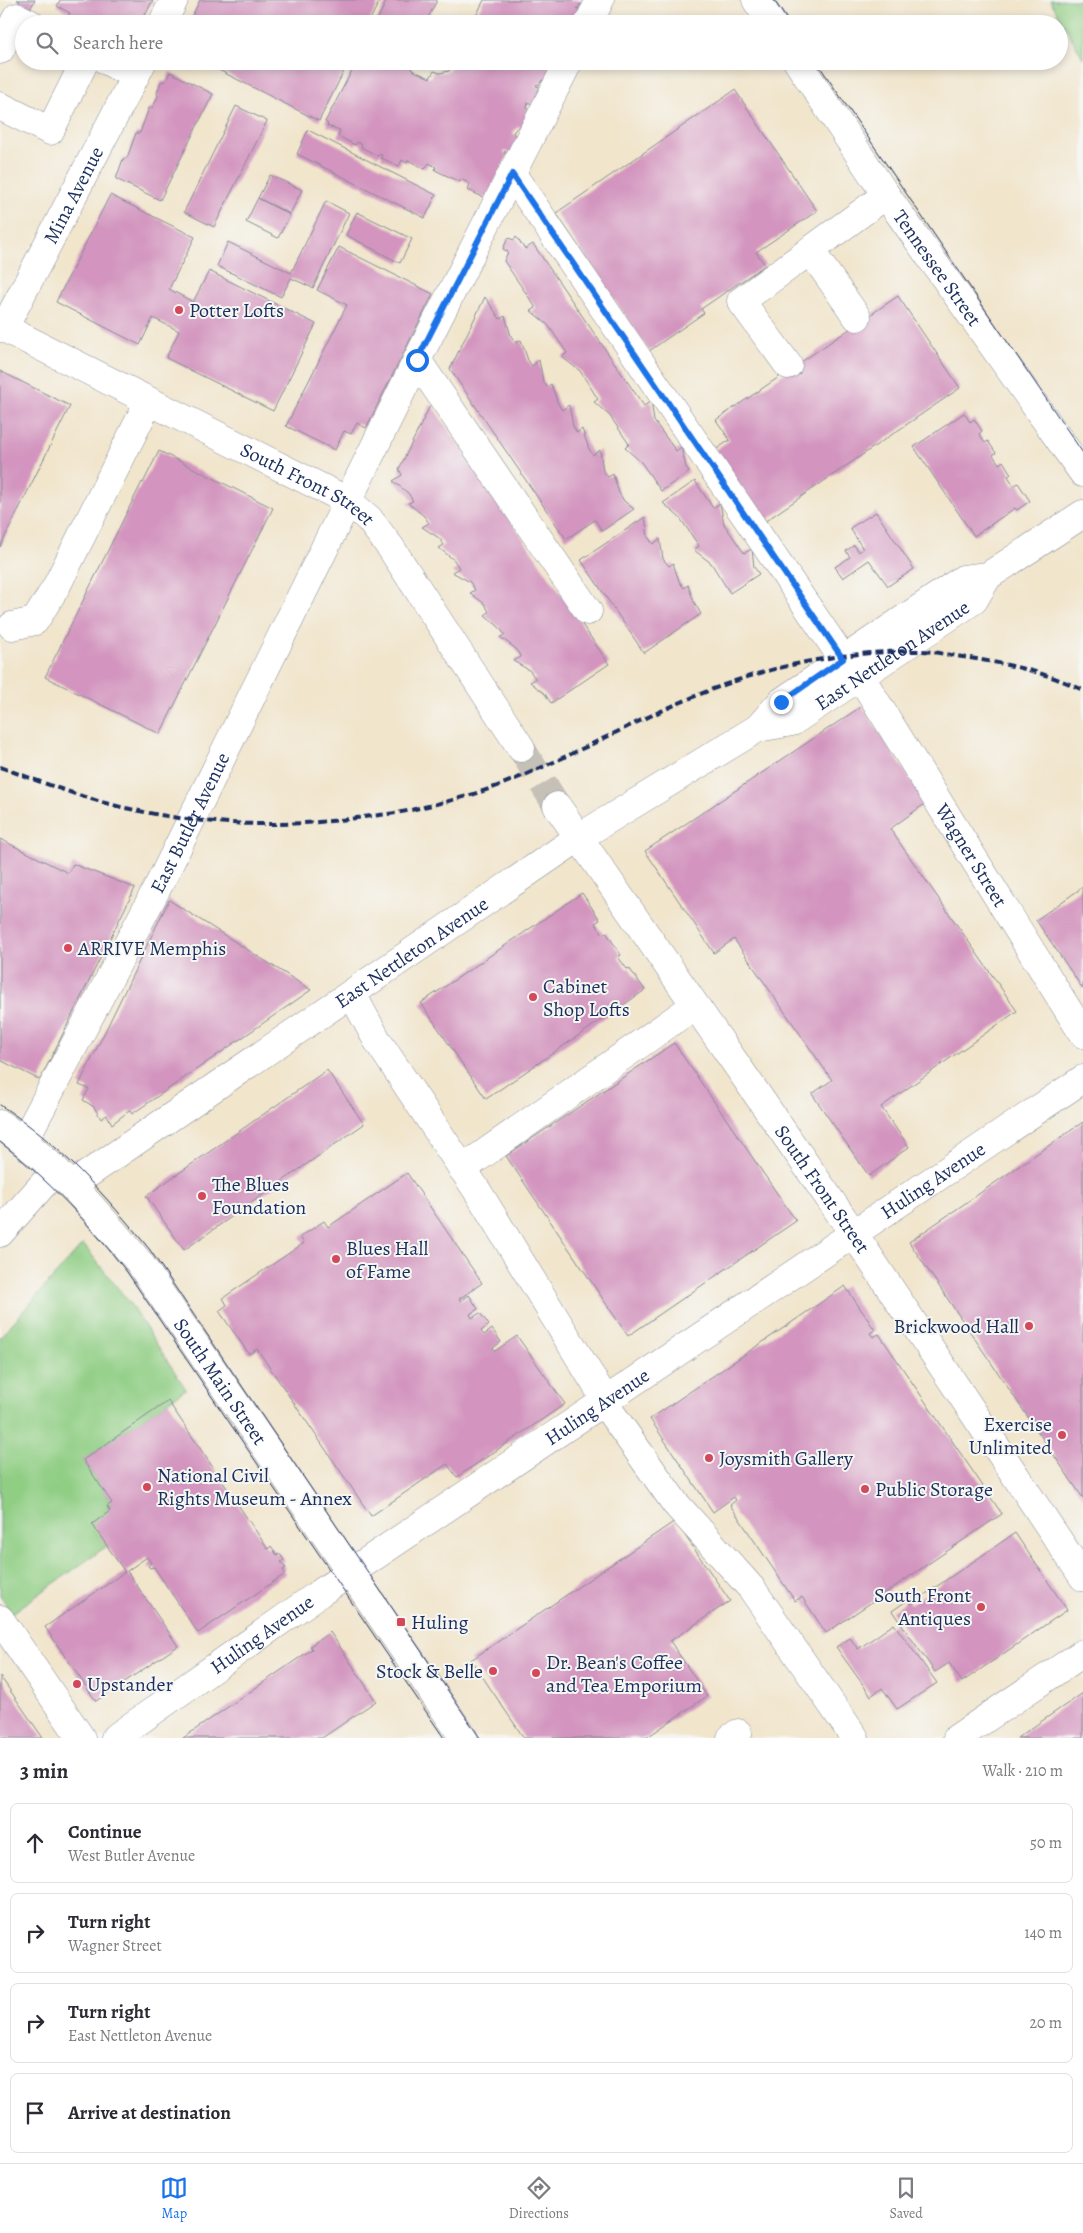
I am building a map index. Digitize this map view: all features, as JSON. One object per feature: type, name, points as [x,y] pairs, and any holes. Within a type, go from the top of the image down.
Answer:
[{"type":"street","points":[[166,15],[174,0]]},
{"type":"street","points":[[592,15],[600,0]]},
{"type":"street","points":[[756,0],[766,15]]},
{"type":"street","points":[[0,50],[15,21]]},
{"type":"street","points":[[0,106],[50,131],[80,70]]},
{"type":"street","name":"Mina Avenue","points":[[2,327],[138,70]]},
{"type":"street","name":"East Butler Avenue","points":[[24,1141],[165,873],[417,360],[564,70]]},
{"type":"street","name":"Tennessee Street","points":[[803,70],[886,195],[1083,472]]},
{"type":"street","name":"Wagner Street","points":[[512,174],[851,668],[1083,1034]]},
{"type":"street","points":[[788,365],[741,301],[886,195]]},
{"type":"street","points":[[810,250],[857,318]]},
{"type":"street","name":"South Front Street","points":[[2,327],[348,501],[369,519],[391,548],[521,748]]},
{"type":"street","points":[[417,360],[588,611]]},
{"type":"street","points":[[12,626],[35,621],[56,587],[149,401]]},
{"type":"street","name":"East Nettleton Avenue","points":[[0,1233],[65,1178],[85,1176],[578,838],[758,728],[781,702],[851,668],[963,579],[988,576],[1083,514]]},
{"type":"street","name":"South Front Street","points":[[557,806],[854,1234],[1083,1577]]},
{"type":"street","points":[[352,994],[377,1040],[462,1169],[605,1402],[674,1504],[752,1588],[856,1738]]},
{"type":"street","points":[[462,1169],[694,1006]]},
{"type":"street","name":"Huling Avenue","points":[[115,1738],[350,1573],[1083,1079]]},
{"type":"street","name":"South Main Street","points":[[0,1124],[24,1141],[65,1178],[139,1262],[464,1738]]},
{"type":"street","points":[[0,1619],[80,1738]]},
{"type":"street","points":[[957,1738],[1083,1653]]},
{"type":"green space","points":[[1050,0],[1083,0],[1083,58],[1068,32],[1068,15],[1059,15]]},
{"type":"green space","points":[[83,1244],[129,1302],[186,1389],[83,1460],[112,1503],[107,1506],[110,1511],[107,1546],[11,1614],[0,1595],[0,1337]]},
{"type":"building","points":[[17,0],[35,0],[29,11],[18,5],[20,1]]},
{"type":"building","points":[[60,0],[153,0],[145,15],[69,15],[70,13],[57,6]]},
{"type":"building","points":[[200,0],[380,0],[372,15],[192,15]]},
{"type":"building","points":[[387,0],[437,0],[430,15],[380,15]]},
{"type":"building","points":[[484,0],[591,0],[588,7],[580,4],[578,9],[582,11],[580,15],[476,15]]},
{"type":"building","points":[[219,70],[344,70],[319,121]]},
{"type":"building","points":[[352,70],[412,70],[430,78],[434,71],[440,73],[449,70],[554,70],[548,83],[542,80],[539,85],[537,84],[536,86],[543,88],[534,105],[528,102],[527,109],[535,112],[526,130],[518,127],[514,131],[513,134],[519,137],[511,154],[505,151],[504,153],[508,155],[487,199],[468,190],[470,184],[461,179],[460,182],[435,170],[436,167],[429,163],[425,169],[408,160],[407,163],[402,160],[399,166],[381,158],[382,155],[378,156],[361,147],[362,145],[357,142],[355,145],[338,136],[340,130],[327,126],[328,124],[325,122]]},
{"type":"building","points":[[170,72],[213,94],[160,200],[116,179],[123,159],[127,158],[136,133],[140,133],[149,108],[153,107],[161,82],[166,81]]},
{"type":"building","points":[[735,90],[817,211],[756,252],[765,265],[701,309],[704,313],[649,351],[556,213]]},
{"type":"building","points":[[236,106],[267,121],[214,227],[184,212]]},
{"type":"building","points":[[308,130],[436,195],[425,218],[297,154]]},
{"type":"building","points":[[270,175],[302,190],[290,214],[258,198]]},
{"type":"building","name":"Potter Lofts","points":[[110,195],[195,237],[169,289],[193,302],[209,271],[316,324],[273,411],[166,358],[179,331],[153,318],[140,345],[56,302]]},
{"type":"building","points":[[258,198],[290,215],[278,238],[246,222]]},
{"type":"building","points":[[326,201],[349,213],[313,288],[291,278],[281,297],[217,266],[228,242],[291,273]]},
{"type":"building","points":[[357,212],[412,239],[400,263],[346,235]]},
{"type":"building","points":[[516,237],[525,249],[533,244],[644,406],[651,401],[654,421],[676,451],[681,447],[689,472],[661,491],[641,462],[625,448],[629,444],[610,416],[594,402],[598,399],[580,371],[562,357],[567,353],[548,325],[531,311],[536,308],[504,261],[508,252],[503,249],[508,238],[514,240]]},
{"type":"building","points":[[339,247],[433,294],[366,428],[357,423],[351,434],[344,431],[335,450],[286,426],[347,305],[317,290]]},
{"type":"building","points":[[898,296],[960,388],[764,522],[715,450],[730,440],[716,420]]},
{"type":"building","points":[[485,297],[500,319],[505,316],[511,336],[516,343],[521,340],[532,366],[539,360],[543,381],[547,387],[551,384],[562,410],[569,405],[573,426],[577,433],[582,429],[593,455],[600,450],[603,471],[608,477],[613,474],[619,493],[624,501],[634,509],[602,531],[595,520],[566,539],[450,369]]},
{"type":"building","points":[[0,371],[70,406],[0,547]]},
{"type":"building","points":[[431,404],[609,664],[551,703],[545,694],[530,682],[536,679],[529,670],[513,661],[521,657],[515,648],[500,637],[505,635],[485,615],[489,612],[485,604],[470,593],[475,590],[470,582],[452,572],[459,568],[454,560],[439,548],[444,545],[439,538],[422,527],[429,523],[424,516],[408,503],[413,501],[408,493],[393,481],[402,475],[399,469]]},
{"type":"building","points":[[964,413],[970,422],[974,419],[982,431],[979,434],[985,443],[988,441],[996,453],[993,455],[999,464],[1003,461],[1011,474],[1008,476],[1014,486],[1018,483],[1030,501],[1017,510],[1015,508],[974,536],[914,447]]},
{"type":"building","points":[[159,451],[273,508],[160,734],[45,677]]},
{"type":"building","points":[[695,481],[713,508],[720,503],[724,524],[744,553],[752,549],[754,567],[759,574],[730,593],[711,563],[694,550],[699,546],[680,518],[663,503]]},
{"type":"building","points":[[876,512],[914,569],[888,586],[869,560],[843,578],[835,567],[850,557],[846,551],[854,545],[859,552],[863,549],[850,528]]},
{"type":"building","points":[[645,517],[648,537],[653,544],[660,539],[663,559],[669,566],[673,563],[679,581],[684,588],[688,585],[701,614],[644,653],[581,560]]},
{"type":"building","points":[[862,706],[926,803],[890,829],[1017,1011],[881,1107],[909,1147],[869,1176],[812,1094],[832,1080],[734,939],[714,953],[645,851]]},
{"type":"building","name":"ARRIVE Memphis","points":[[0,839],[68,873],[73,864],[135,888],[40,1080],[0,1060]]},
{"type":"building","points":[[1083,887],[1083,989],[1036,920]]},
{"type":"building","name":"Cabinet Shop Lofts","points":[[582,893],[600,920],[595,923],[603,934],[606,932],[621,955],[618,957],[627,969],[629,968],[645,990],[486,1099],[421,1003]]},
{"type":"building","points":[[169,900],[311,990],[132,1114],[130,1110],[112,1124],[107,1115],[101,1119],[94,1107],[83,1100],[89,1089],[79,1085]]},
{"type":"building","points":[[674,1043],[796,1221],[628,1336],[506,1156]]},
{"type":"building","points":[[327,1070],[364,1124],[184,1250],[146,1196]]},
{"type":"building","points":[[1083,1122],[1083,1498],[909,1242]]},
{"type":"building","points":[[407,1173],[482,1283],[459,1299],[461,1301],[469,1295],[478,1309],[470,1314],[472,1318],[480,1313],[489,1325],[481,1331],[484,1335],[492,1329],[501,1342],[493,1348],[495,1351],[517,1336],[565,1404],[457,1477],[447,1464],[371,1516],[257,1349],[249,1354],[219,1311],[227,1305],[223,1298],[304,1243],[300,1237],[324,1221],[328,1227]]},
{"type":"building","name":"Public Storage","points":[[845,1286],[875,1330],[870,1333],[873,1337],[879,1334],[1002,1514],[826,1633],[802,1597],[795,1601],[730,1505],[736,1500],[734,1497],[713,1512],[650,1419]]},
{"type":"building","points":[[168,1401],[268,1549],[271,1546],[277,1555],[279,1553],[284,1560],[281,1562],[286,1568],[283,1570],[285,1574],[198,1633],[154,1567],[150,1568],[148,1566],[151,1563],[147,1557],[127,1571],[178,1646],[96,1701],[45,1627],[125,1572],[92,1524],[110,1511],[107,1506],[112,1503],[83,1460]]},
{"type":"building","points":[[675,1521],[730,1601],[670,1641],[707,1696],[646,1738],[524,1738],[471,1660]]},
{"type":"building","name":"South Front Antiques","points":[[1015,1533],[1067,1610],[962,1682],[949,1663],[935,1672],[892,1611],[908,1600],[911,1604]]},
{"type":"building","points":[[894,1624],[937,1683],[897,1709],[882,1688],[871,1696],[836,1647],[850,1638],[858,1649]]},
{"type":"building","points":[[330,1632],[376,1701],[322,1738],[183,1738],[312,1649],[310,1646]]},
{"type":"building","points":[[0,1676],[43,1738],[0,1738]]},
{"type":"building","points":[[1083,1693],[1083,1738],[1017,1738]]},
{"type":"tunnel","points":[[521,748],[557,806]]},
{"type":"tram line","points":[[774,0],[784,15]]},
{"type":"tram line","points":[[822,70],[1083,453]]},
{"type":"tram line","points":[[0,1105],[22,1120],[62,1153],[99,1190],[150,1250],[480,1738]]},
{"type":"tram line","points":[[0,1142],[68,1203],[127,1272],[444,1738]]},
{"type":"railway","points":[[0,767],[101,802],[164,816],[223,823],[312,823],[404,812],[483,791],[523,776],[643,719],[704,693],[757,674],[826,658],[896,651],[930,652],[994,662],[1024,669],[1054,678],[1083,690]]},
{"type":"place","name":"Potter Lofts","points":[[179,310]]},
{"type":"place","name":"ARRIVE Memphis","points":[[68,948]]},
{"type":"place","name":"Cabinet Shop Lofts","points":[[533,997]]},
{"type":"place","name":"The Blues Foundation","points":[[202,1196]]},
{"type":"place","name":"Blues Hall of Fame","points":[[336,1259]]},
{"type":"place","name":"Brickwood Hall","points":[[1029,1326]]},
{"type":"place","name":"Exercise Unlimited","points":[[1062,1435]]},
{"type":"place","name":"Joysmith Gallery","points":[[709,1458]]},
{"type":"place","name":"National Civil Rights Museum - Annex","points":[[147,1487]]},
{"type":"place","name":"Public Storage","points":[[865,1489]]},
{"type":"place","name":"South Front Antiques","points":[[981,1607]]},
{"type":"place","name":"Huling","points":[[401,1622]]},
{"type":"place","name":"Stock & Belle","points":[[493,1671]]},
{"type":"place","name":"Dr. Bean's Coffee and Tea Emporium","points":[[536,1673]]},
{"type":"place","name":"Upstander","points":[[77,1684]]},
{"type":"route","points":[[417,360],[512,174],[843,659],[781,702]]}]
